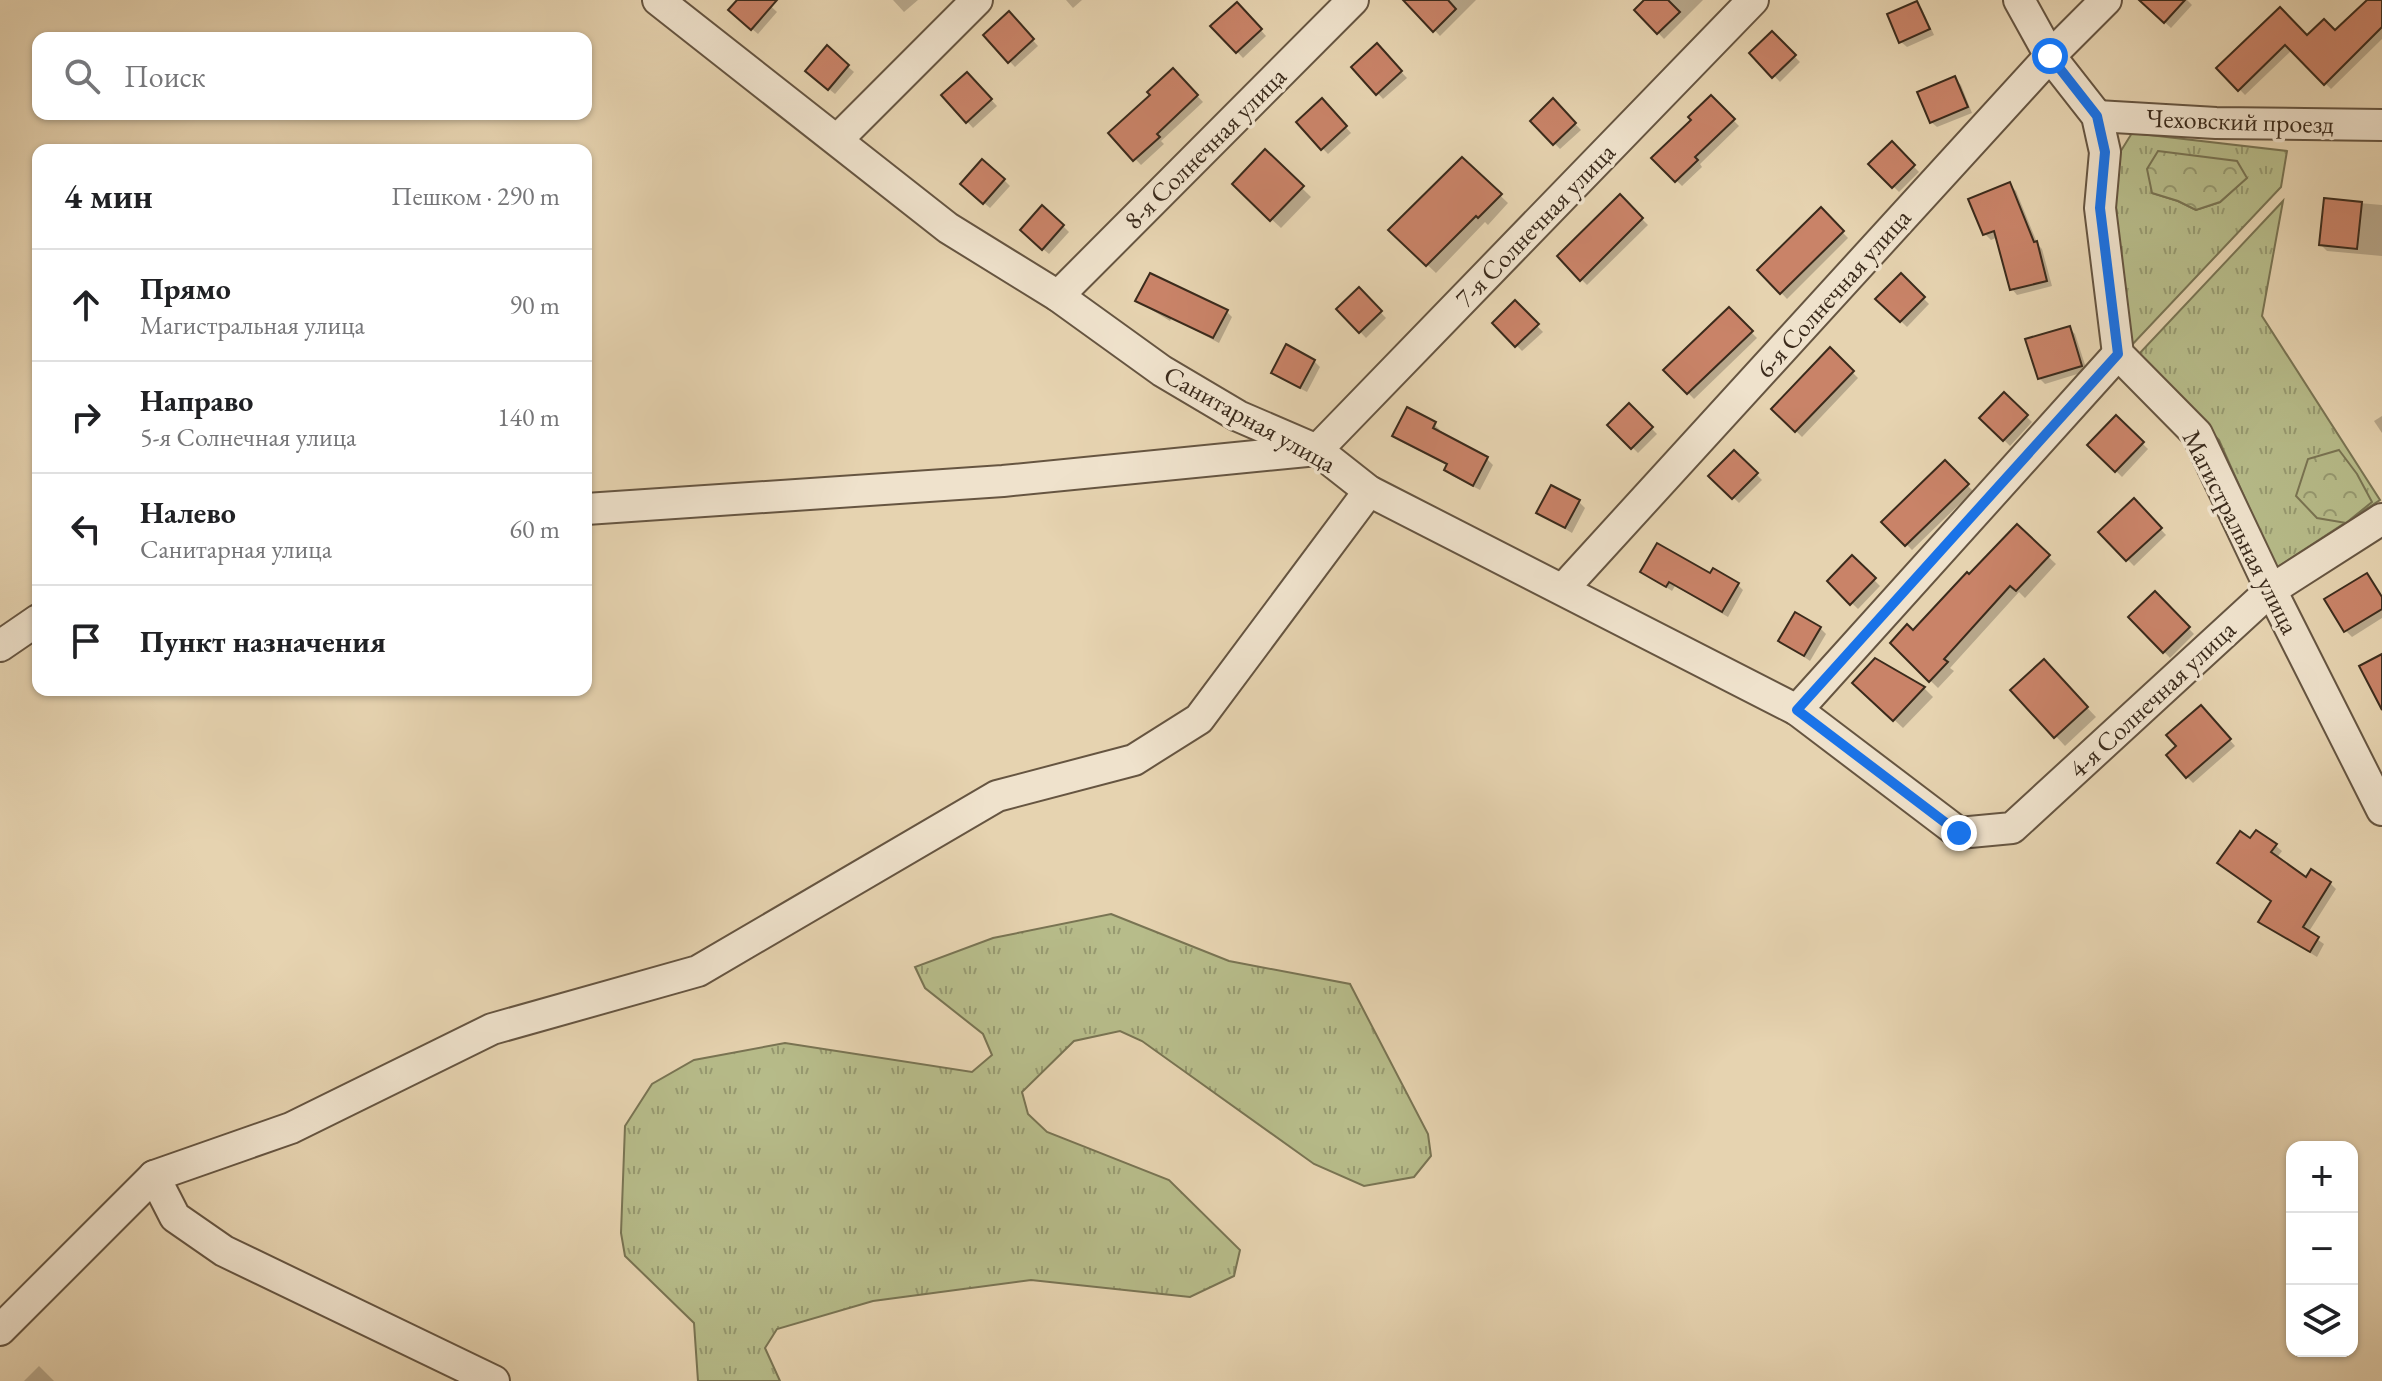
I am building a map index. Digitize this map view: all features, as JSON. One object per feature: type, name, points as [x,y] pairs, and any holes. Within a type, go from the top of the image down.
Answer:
[{"type":"street","name":"Санитарная улица","points":[[658,0],[948,228],[1058,296],[1162,371],[1238,416],[1317,450],[1369,491],[1797,710],[1959,833]]},
{"type":"street","points":[[838,139],[977,0]]},
{"type":"street","name":"8-я Солнечная улица","points":[[1058,296],[1353,0]]},
{"type":"street","name":"7-я Солнечная улица","points":[[1317,450],[1753,0]]},
{"type":"street","points":[[1797,710],[2118,354],[2100,208],[2105,152],[2097,116],[2050,56],[2019,0]]},
{"type":"street","name":"6-я Солнечная улица","points":[[1563,589],[2050,56],[2106,0]]},
{"type":"street","name":"Чеховский проезд","points":[[2097,116],[2216,123],[2382,125]]},
{"type":"street","name":"Магистральная улица","points":[[2118,354],[2197,434],[2271,590],[2382,810]]},
{"type":"street","points":[[592,509],[1003,481],[1317,450]]},
{"type":"street","points":[[0,1330],[154,1176],[291,1128],[492,1029],[698,971],[997,796],[1134,760],[1199,719],[1369,491]]},
{"type":"street","name":"4-я Солнечная улица","points":[[1959,833],[2012,828],[2271,590],[2382,519]]},
{"type":"street","points":[[0,646],[32,624]]},
{"type":"street","points":[[154,1176],[175,1217],[224,1251],[494,1381]]},
{"type":"green space","points":[[2132,133],[2287,151],[2281,187],[2129,348],[2109,204],[2114,162]],"holes":[[[2246,178],[2220,202],[2196,210],[2152,193]]]},
{"type":"green space","points":[[2158,151],[2237,161],[2247,178],[2220,202],[2196,210],[2152,193],[2147,169]]},
{"type":"green space","points":[[2283,201],[2262,316],[2380,500],[2276,568],[2219,440],[2138,355]]},
{"type":"green space","points":[[2339,450],[2372,502],[2346,523],[2317,518],[2296,496],[2308,459]]},
{"type":"green space","points":[[1111,914],[1229,961],[1350,984],[1428,1134],[1431,1156],[1414,1177],[1364,1186],[1314,1164],[1142,1041],[1120,1031],[1074,1041],[1022,1092],[1028,1114],[1047,1132],[1169,1180],[1240,1250],[1234,1276],[1190,1297],[1031,1280],[873,1301],[777,1329],[765,1348],[780,1381],[698,1381],[694,1323],[625,1256],[621,1233],[625,1126],[652,1084],[694,1060],[785,1043],[972,1072],[992,1055],[983,1034],[925,988],[915,967],[993,938]]},
{"type":"building","points":[[737,0],[777,0],[751,30],[728,10]]},
{"type":"building","points":[[1403,0],[1448,0],[1456,9],[1433,32]]},
{"type":"building","points":[[1644,0],[1668,0],[1680,12],[1657,34],[1634,10]]},
{"type":"building","points":[[2139,0],[2185,0],[2164,23]]},
{"type":"building","points":[[2367,0],[2382,0],[2382,27],[2324,85],[2285,45],[2238,91],[2216,68],[2280,7],[2307,35],[2324,19],[2335,30]]},
{"type":"building","points":[[1917,1],[1930,29],[1899,43],[1887,14]]},
{"type":"building","points":[[1237,2],[1262,29],[1236,53],[1210,26]]},
{"type":"building","points":[[1009,11],[1034,39],[1008,63],[983,35]]},
{"type":"building","points":[[1772,31],[1796,55],[1772,78],[1749,53]]},
{"type":"building","points":[[1377,43],[1402,71],[1376,95],[1351,67]]},
{"type":"building","points":[[827,45],[849,65],[828,90],[805,71]]},
{"type":"building","points":[[1173,68],[1198,95],[1133,161],[1108,133],[1150,95],[1147,92]]},
{"type":"building","points":[[967,72],[992,99],[966,123],[941,95]]},
{"type":"building","points":[[1955,76],[1968,107],[1930,123],[1917,92]]},
{"type":"building","points":[[1711,95],[1735,119],[1695,157],[1698,160],[1675,182],[1651,158],[1691,120],[1688,117]]},
{"type":"building","points":[[1322,98],[1347,126],[1321,150],[1296,122]]},
{"type":"building","points":[[1553,98],[1576,123],[1553,145],[1530,121]]},
{"type":"building","points":[[1892,141],[1915,165],[1892,188],[1868,164]]},
{"type":"building","points":[[1265,149],[1304,186],[1270,221],[1232,184]]},
{"type":"building","points":[[1462,157],[1502,194],[1426,266],[1388,230]]},
{"type":"building","points":[[982,159],[1005,179],[983,204],[960,184]]},
{"type":"building","points":[[2010,182],[2034,242],[2037,241],[2047,281],[2010,290],[1994,231],[1983,235],[1968,199]]},
{"type":"building","points":[[1620,194],[1643,218],[1580,281],[1557,256]]},
{"type":"building","points":[[2324,198],[2362,202],[2357,249],[2319,245]]},
{"type":"building","points":[[1042,205],[1064,225],[1042,250],[1020,230]]},
{"type":"building","points":[[1821,207],[1844,231],[1780,294],[1757,270]]},
{"type":"building","points":[[1150,273],[1228,310],[1213,338],[1135,301]]},
{"type":"building","points":[[1901,273],[1925,297],[1900,322],[1875,299]]},
{"type":"building","points":[[1359,287],[1382,311],[1359,333],[1336,309]]},
{"type":"building","points":[[1515,300],[1539,324],[1515,347],[1492,323]]},
{"type":"building","points":[[1729,307],[1753,331],[1687,394],[1663,370]]},
{"type":"building","points":[[2070,326],[2082,366],[2038,379],[2025,339]]},
{"type":"building","points":[[1286,344],[1315,360],[1300,388],[1271,373]]},
{"type":"building","points":[[1830,347],[1854,371],[1795,432],[1771,409]]},
{"type":"building","points":[[2004,392],[2028,415],[2003,441],[1979,418]]},
{"type":"building","points":[[1629,403],[1653,427],[1631,449],[1607,425]]},
{"type":"building","points":[[1407,407],[1436,422],[1433,428],[1488,457],[1473,486],[1444,470],[1447,464],[1392,436]]},
{"type":"building","points":[[2116,415],[2144,442],[2115,472],[2087,445]]},
{"type":"building","points":[[1734,450],[1758,473],[1732,499],[1708,476]]},
{"type":"building","points":[[1945,460],[1969,484],[1905,546],[1881,522]]},
{"type":"building","points":[[1551,485],[1580,500],[1565,528],[1536,513]]},
{"type":"building","points":[[2134,498],[2162,528],[2126,561],[2098,532]]},
{"type":"building","points":[[2017,524],[2050,555],[2016,591],[2010,586],[1944,659],[1948,662],[1929,682],[1890,643],[1907,624],[1913,630]]},
{"type":"building","points":[[1657,543],[1710,573],[1713,568],[1739,583],[1722,612],[1669,582],[1666,587],[1640,572]]},
{"type":"building","points":[[1852,555],[1876,578],[1850,605],[1827,581]]},
{"type":"building","points":[[2367,573],[2382,597],[2382,609],[2344,632],[2324,599]]},
{"type":"building","points":[[2155,591],[2190,627],[2163,653],[2128,617]]},
{"type":"building","points":[[1795,612],[1821,627],[1804,656],[1778,641]]},
{"type":"building","points":[[2382,654],[2382,710],[2359,666]]},
{"type":"building","points":[[1875,658],[1925,687],[1893,721],[1852,683]]},
{"type":"building","points":[[2044,659],[2088,707],[2054,738],[2010,690]]},
{"type":"building","points":[[2201,705],[2231,739],[2186,778],[2166,755],[2176,746],[2166,735]]},
{"type":"building","points":[[2256,830],[2277,844],[2271,852],[2306,877],[2311,869],[2331,882],[2303,927],[2319,937],[2310,952],[2258,922],[2271,901],[2217,863],[2240,831],[2250,838]]},
{"type":"route","points":[[1959,833],[1797,710],[2118,354],[2100,208],[2105,152],[2097,116],[2050,56]]}]
